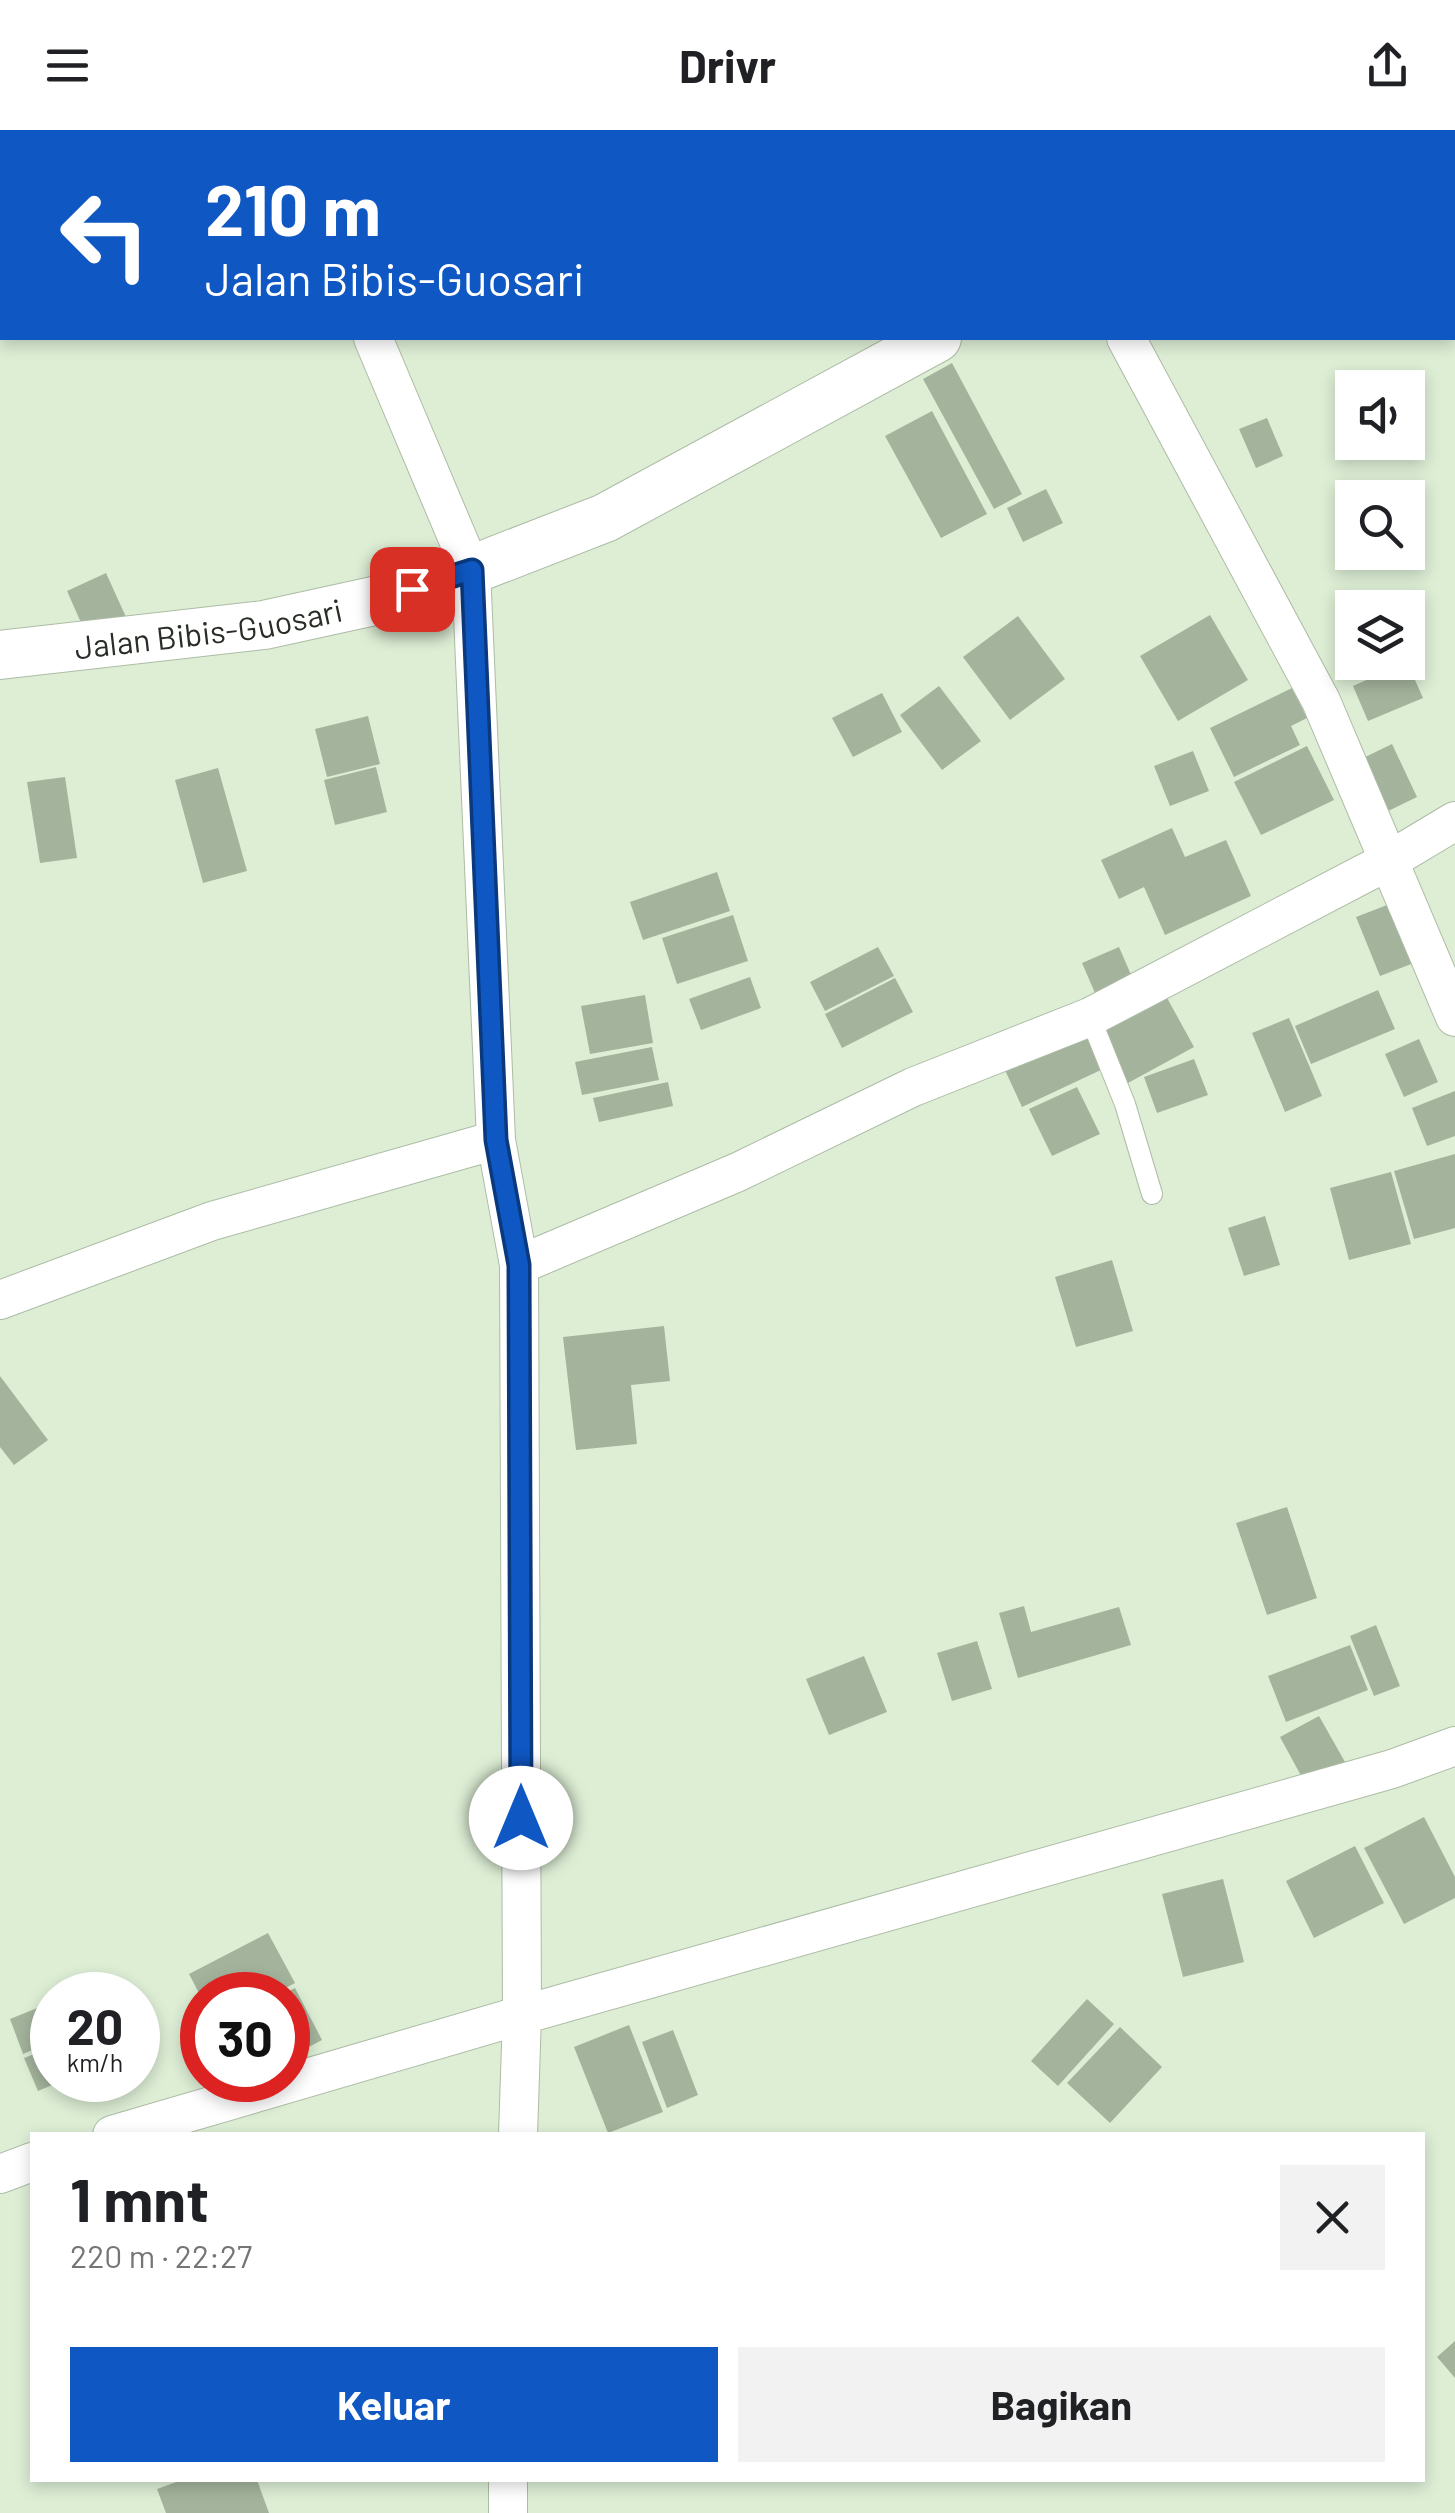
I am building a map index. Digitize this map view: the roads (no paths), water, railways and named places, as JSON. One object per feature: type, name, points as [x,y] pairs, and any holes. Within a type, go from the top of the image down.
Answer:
[{"type":"street","points":[[374,340],[472,570],[496,1140],[519,1265],[522,2015],[518,2132]]},
{"type":"street","name":"Jalan Bibis-Guosari","points":[[0,655],[264,625],[382,599],[472,570],[605,518],[933,340]]},
{"type":"street","points":[[1127,340],[1321,701],[1455,1017]]},
{"type":"street","points":[[519,1265],[738,1172],[913,1087],[1090,1017],[1390,860],[1455,821]]},
{"type":"street","points":[[0,1300],[212,1221],[496,1140]]},
{"type":"street","points":[[122,2132],[1373,1774],[1455,1746]]},
{"type":"street","points":[[0,2174],[30,2163]]},
{"type":"street","points":[[508,2482],[508,2513]]},
{"type":"lane","points":[[1090,1017],[1124,1104],[1152,1194]]}]
